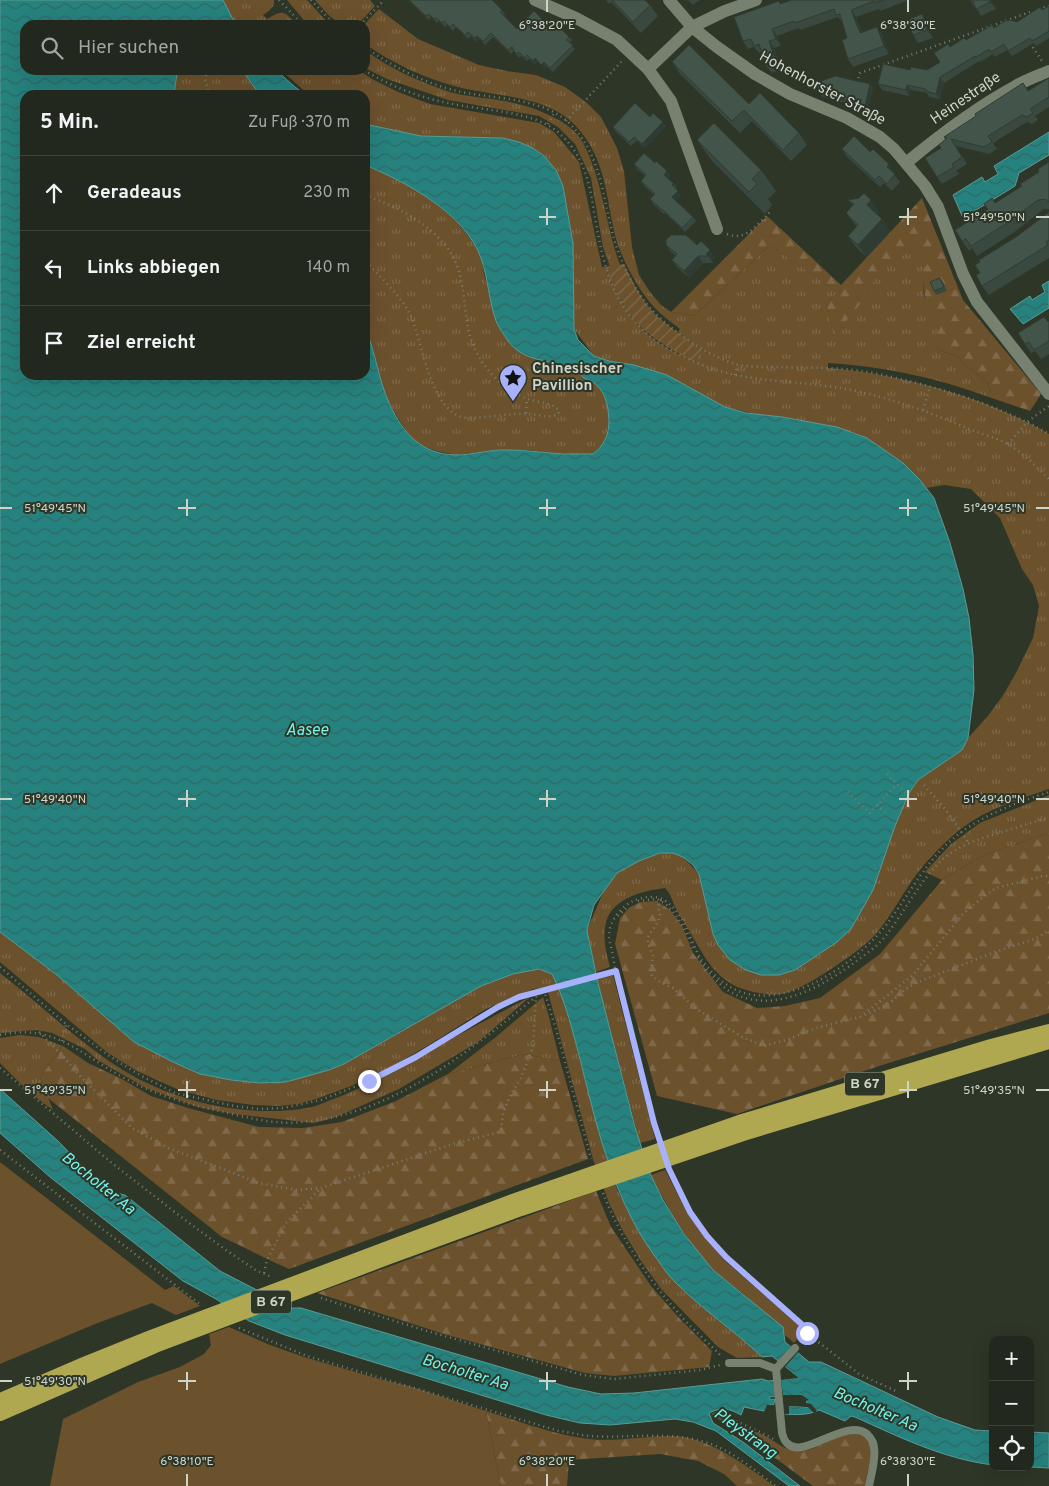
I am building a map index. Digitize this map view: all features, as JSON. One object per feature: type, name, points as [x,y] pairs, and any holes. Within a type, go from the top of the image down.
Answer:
[{"type":"highway","name":"B 67","points":[[0,1400],[84,1364],[153,1342],[519,1204],[1049,1026]]},
{"type":"highway","name":"B 67","points":[[991,1046],[1049,1031]]},
{"type":"highway","name":"B 67","points":[[741,1128],[1049,1042]]},
{"type":"highway","name":"B 67","points":[[0,1414],[153,1342]]},
{"type":"street","points":[[535,0],[576,18],[617,40],[648,69],[671,102],[717,229]]},
{"type":"street","name":"Hohenhorster Straße","points":[[669,0],[692,28],[755,74],[790,94],[847,118],[880,137],[894,149],[925,186],[938,207],[963,274],[977,302],[1045,379],[1049,394]]},
{"type":"street","points":[[648,69],[692,28],[725,11],[756,0]]},
{"type":"street","name":"Heinestraße","points":[[906,164],[934,140],[1014,86],[1049,71]]},
{"type":"street","points":[[963,274],[978,265]]},
{"type":"lane","points":[[795,1348],[779,1367],[777,1380],[782,1433],[786,1443],[792,1447],[801,1447],[855,1429],[863,1432],[870,1436],[874,1448],[869,1486]]},
{"type":"lane","points":[[729,1363],[760,1363],[779,1367]]},
{"type":"path","points":[[279,0],[298,20]]},
{"type":"path","points":[[311,0],[330,20]]},
{"type":"path","points":[[365,20],[384,0]]},
{"type":"path","points":[[855,91],[860,73],[1049,6]]},
{"type":"path","points":[[1029,41],[1049,71]]},
{"type":"path","points":[[370,50],[401,70],[444,87],[466,93],[526,103],[554,113],[566,121],[584,139],[591,153],[603,187],[613,237],[637,289],[653,311],[702,349],[737,365],[855,370],[930,387],[969,398],[1027,422],[1049,434]]},
{"type":"path","points":[[566,121],[630,52]]},
{"type":"path","points":[[370,74],[380,80],[419,96],[460,106],[530,117],[548,124],[566,139],[582,164],[590,188],[605,267],[620,300],[635,322],[648,334],[670,349],[710,368],[735,375],[758,380],[843,388],[923,410],[1008,444],[1049,479]]},
{"type":"path","points":[[206,75],[208,90]]},
{"type":"path","points":[[548,124],[554,113]]},
{"type":"path","points":[[370,197],[416,219],[434,232],[447,246],[453,255],[462,280],[469,335],[487,368],[503,385],[527,399],[555,406],[559,411],[558,414],[556,416],[526,414],[466,418],[452,413],[438,393],[410,313],[370,266]]},
{"type":"path","points":[[717,229],[734,237],[746,235],[771,211]]},
{"type":"path","points":[[735,375],[737,365]]},
{"type":"path","points":[[923,410],[930,387]]},
{"type":"path","points":[[526,414],[527,399]]},
{"type":"path","points":[[1008,444],[1027,422],[1049,406]]},
{"type":"path","points":[[887,774],[909,796]]},
{"type":"path","points":[[848,792],[870,813],[897,784]]},
{"type":"path","points":[[924,785],[945,809],[969,843]]},
{"type":"path","points":[[660,1142],[616,971],[609,935],[614,920],[620,911],[634,901],[657,897],[676,910],[686,926],[700,958],[720,980],[738,991],[756,996],[786,993],[816,982],[840,968],[870,943],[892,917],[923,872],[942,849],[961,832],[978,820],[1049,792]]},
{"type":"path","points":[[877,805],[885,812]]},
{"type":"path","points":[[661,900],[675,912],[700,961],[721,985],[738,996],[758,1002],[782,999],[812,989],[835,977],[872,949],[882,940],[901,916],[929,874],[944,858],[969,843],[1049,818]]},
{"type":"path","points":[[860,1017],[912,976],[963,914],[982,897],[996,888],[1049,876]]},
{"type":"path","points":[[661,900],[658,907],[660,915],[658,922],[648,938],[648,944],[653,956],[652,976],[673,988],[696,1008],[744,1038],[764,1046],[789,1039],[816,1028],[860,1017],[890,1002],[904,990],[918,982],[995,952],[1035,939],[1049,930]]},
{"type":"path","points":[[870,943],[872,949]]},
{"type":"path","points":[[0,967],[66,1024],[108,1055],[138,1074],[175,1093],[234,1106],[259,1109],[283,1108],[321,1100],[369,1081],[416,1057],[498,1007],[519,997],[616,971]]},
{"type":"path","points":[[0,1035],[39,1032],[76,1047],[123,1077],[157,1094],[190,1105],[261,1121],[300,1123],[336,1118],[372,1106],[425,1079],[468,1050],[544,990]]},
{"type":"path","points":[[39,1032],[132,1128],[168,1148],[259,1183],[296,1190],[321,1188],[452,1144],[496,1133],[501,1130],[503,1112],[521,1078],[533,1046],[536,997]]},
{"type":"path","points":[[62,1041],[66,1024]]},
{"type":"path","points":[[0,1150],[207,1309]]},
{"type":"path","points":[[669,1169],[690,1212],[707,1236],[726,1257],[807,1329],[807,1333],[859,1374],[898,1392]]},
{"type":"path","points":[[264,1274],[267,1260],[286,1223],[321,1188]]},
{"type":"path","points":[[231,1325],[308,1356],[559,1431],[588,1436],[657,1434],[678,1436],[710,1443],[739,1459],[776,1486]]},
{"type":"path","points":[[795,1348],[807,1333]]},
{"type":"path","points":[[723,1414],[778,1442],[786,1443]]},
{"type":"green space","points":[[223,0],[274,0],[273,7],[263,15],[267,19],[283,13],[292,20],[233,20]]},
{"type":"green space","points":[[287,0],[307,0],[325,20],[304,20]]},
{"type":"green space","points":[[315,0],[370,0],[375,6],[362,20],[336,20]]},
{"type":"green space","points":[[379,9],[418,39],[479,65],[536,75],[565,87],[586,102],[601,117],[617,148],[624,171],[632,247],[639,275],[661,305],[671,312],[694,316],[770,245],[837,292],[826,305],[834,336],[861,303],[875,280],[887,268],[901,256],[916,251],[923,252],[925,263],[924,296],[936,317],[936,345],[941,351],[959,357],[962,362],[987,382],[991,393],[983,395],[926,378],[848,364],[828,363],[828,368],[884,376],[942,389],[998,409],[1049,434],[1049,789],[989,812],[967,824],[934,854],[913,879],[888,918],[872,938],[829,970],[791,991],[782,994],[753,992],[739,988],[727,981],[702,953],[665,888],[636,894],[619,903],[612,910],[607,918],[605,928],[606,948],[610,967],[596,972],[587,930],[605,888],[617,873],[639,861],[661,853],[674,853],[683,857],[699,874],[713,934],[779,975],[795,970],[837,942],[895,826],[909,793],[918,780],[962,750],[968,738],[1002,697],[1016,673],[1033,638],[1039,606],[1033,585],[1022,569],[1000,518],[971,489],[944,485],[927,488],[903,463],[867,438],[855,433],[799,420],[764,416],[725,407],[634,365],[609,361],[594,356],[574,329],[573,243],[563,186],[544,156],[533,148],[503,138],[421,136],[370,125],[370,90],[303,90],[287,75],[366,75],[398,92],[430,104],[539,123],[554,132],[579,162],[602,267],[605,267],[620,300],[650,336],[678,354],[695,361],[702,349],[678,332],[680,329],[653,306],[625,263],[618,245],[600,167],[586,139],[575,125],[563,115],[536,102],[458,87],[421,75],[387,58],[370,47],[369,20]]},
{"type":"green space","points":[[370,54],[395,69],[428,84],[450,92],[524,105],[546,113],[569,127],[582,141],[595,171],[620,265],[610,267],[603,247],[591,178],[575,144],[558,127],[539,116],[448,100],[387,79],[370,70]]},
{"type":"green space","points":[[177,75],[246,75],[256,90],[175,90]]},
{"type":"green space","points":[[370,167],[414,189],[457,222],[478,251],[490,291],[547,362],[577,370],[583,377],[592,381],[602,390],[606,400],[609,424],[604,444],[593,454],[499,450],[456,455],[437,451],[419,445],[410,437],[390,405],[378,375],[370,346]]},
{"type":"green space","points":[[922,198],[963,300],[1041,394],[1030,411],[983,395],[991,392],[987,382],[962,362],[959,357],[941,351],[936,345],[936,327],[925,298],[923,280],[871,286],[863,301],[834,337],[826,305],[836,292],[770,245],[694,316],[671,312],[767,216],[841,285]]},
{"type":"green space","points":[[624,264],[640,294],[652,311],[702,349],[695,362],[662,344],[639,325],[630,314],[613,286],[605,267]]},
{"type":"green space","points":[[1049,795],[1049,833],[986,854],[942,880],[925,872],[951,844],[980,823]]},
{"type":"green space","points":[[1049,833],[1049,1013],[879,1066],[737,1114],[657,1096],[615,944],[620,918],[630,907],[641,902],[657,901],[670,910],[682,926],[693,953],[723,992],[757,1008],[785,1006],[820,998],[880,954],[942,880],[986,854]]},
{"type":"green space","points":[[0,932],[57,975],[134,1042],[173,1062],[231,1080],[260,1083],[286,1082],[344,1064],[481,986],[513,974],[539,969],[552,974],[557,984],[533,989],[486,1009],[391,1067],[351,1086],[298,1104],[279,1106],[253,1105],[217,1100],[179,1090],[137,1071],[108,1053],[0,962]]},
{"type":"green space","points":[[0,973],[85,1043],[115,1065],[136,1077],[158,1088],[207,1104],[258,1111],[283,1111],[307,1108],[340,1097],[384,1076],[530,997],[478,1042],[399,1089],[336,1117],[314,1123],[234,1114],[198,1107],[146,1088],[99,1061],[85,1049],[52,1033],[37,1030],[0,1033]]},
{"type":"green space","points":[[613,975],[655,1139],[640,1143],[597,979]]},
{"type":"green space","points":[[559,988],[567,1011],[605,1154],[617,1189],[634,1223],[700,1304],[762,1357],[737,1358],[718,1347],[662,1290],[641,1261],[623,1231],[609,1203],[593,1159],[548,992]]},
{"type":"green space","points":[[543,997],[560,1061],[524,1054],[448,1074],[496,1037]]},
{"type":"green space","points":[[20,1035],[39,1037],[63,1046],[40,1077],[53,1110],[29,1092],[0,1063],[0,1038]]},
{"type":"green space","points":[[63,1046],[88,1063],[120,1078],[151,1096],[259,1127],[303,1128],[342,1122],[396,1101],[448,1074],[524,1054],[560,1061],[588,1159],[289,1269],[222,1237],[48,1098],[40,1077]]},
{"type":"green space","points":[[0,1162],[165,1290],[174,1286],[200,1306],[176,1315],[152,1303],[95,1324],[0,1364]]},
{"type":"green space","points":[[665,1170],[688,1214],[724,1260],[800,1326],[801,1335],[794,1343],[747,1297],[711,1268],[693,1246],[671,1212],[651,1175]]},
{"type":"green space","points":[[596,1191],[611,1227],[651,1286],[712,1351],[709,1367],[614,1376],[585,1373],[444,1334],[317,1293]]},
{"type":"green space","points":[[229,1327],[304,1357],[412,1387],[486,1411],[501,1486],[50,1486],[63,1419],[138,1382],[180,1367],[204,1354],[211,1345],[209,1334]]},
{"type":"green space","points":[[486,1411],[549,1431],[589,1439],[685,1437],[699,1441],[726,1454],[774,1486],[737,1486],[724,1474],[698,1461],[660,1454],[569,1460],[567,1486],[501,1486]]},
{"type":"green space","points":[[715,1412],[721,1418],[766,1436],[781,1446],[792,1450],[808,1450],[845,1435],[860,1435],[866,1438],[871,1448],[865,1486],[813,1486],[711,1414]]},
{"type":"water","name":"Aasee","points":[[0,0],[223,0],[233,20],[20,20],[20,75],[177,75],[175,90],[20,90],[20,380],[370,380],[370,342],[383,386],[395,415],[408,433],[423,446],[444,454],[456,455],[502,450],[593,454],[603,443],[609,426],[607,404],[600,389],[574,369],[527,356],[514,348],[496,321],[481,258],[473,242],[462,227],[448,213],[416,190],[370,167],[370,125],[421,136],[503,138],[533,148],[544,156],[556,170],[563,186],[573,243],[574,329],[578,340],[594,356],[667,375],[725,407],[746,413],[782,417],[837,427],[867,438],[903,463],[934,498],[950,543],[969,618],[974,690],[968,738],[962,750],[918,780],[909,793],[895,826],[873,890],[851,929],[837,942],[795,970],[779,975],[761,975],[746,970],[730,960],[718,945],[713,934],[699,874],[693,865],[683,857],[673,853],[660,853],[639,861],[617,873],[594,905],[587,930],[597,979],[635,1127],[649,1171],[663,1200],[684,1234],[713,1270],[783,1327],[785,1342],[809,1362],[821,1362],[938,1417],[975,1430],[989,1431],[989,1464],[957,1458],[939,1452],[855,1417],[851,1416],[845,1421],[819,1410],[811,1413],[793,1414],[744,1407],[741,1415],[725,1409],[709,1413],[713,1423],[743,1442],[800,1486],[789,1486],[716,1431],[693,1422],[675,1419],[610,1425],[580,1423],[546,1415],[285,1335],[249,1321],[216,1299],[183,1281],[50,1177],[0,1133],[0,1089],[58,1141],[98,1182],[112,1192],[125,1195],[220,1271],[291,1308],[301,1308],[568,1387],[601,1394],[634,1393],[762,1379],[768,1381],[799,1378],[772,1356],[762,1357],[683,1290],[667,1273],[642,1237],[629,1214],[609,1165],[569,1018],[552,974],[539,969],[513,974],[481,986],[344,1064],[286,1082],[260,1083],[200,1074],[134,1042],[57,975],[0,932]],"holes":[[[802,1395],[808,1400],[806,1401],[808,1407],[770,1405],[774,1405],[775,1399],[769,1398]]]},
{"type":"water","points":[[246,75],[282,75],[299,90],[256,90]]},
{"type":"water","points":[[1049,132],[1049,155],[1019,173],[1015,186],[963,218],[953,195],[982,177],[985,182],[998,174],[994,166]]},
{"type":"water","points":[[1049,281],[1049,308],[1023,324],[1010,309],[1030,296],[1032,300],[1045,292],[1042,285]]},
{"type":"water","points":[[1034,1432],[1049,1433],[1049,1468],[1034,1467]]},
{"type":"pier","points":[[792,1345],[799,1351],[785,1367],[799,1378],[781,1380],[783,1395],[802,1395],[809,1400],[806,1403],[811,1404],[817,1411],[814,1413],[808,1407],[789,1406],[789,1414],[785,1414],[785,1416],[767,1415],[764,1412],[767,1405],[774,1405],[775,1402],[775,1399],[769,1398],[775,1397],[773,1378],[793,1376],[777,1363]]},
{"type":"building","points":[[409,0],[492,0],[502,10],[500,12],[517,29],[534,11],[546,23],[551,18],[569,37],[566,40],[573,45],[550,68],[544,62],[541,65],[535,58],[533,61],[527,55],[525,58],[519,52],[516,54],[512,47],[508,50],[491,33],[483,41],[477,36],[475,38],[468,32],[465,35],[453,24],[450,27],[444,21],[442,23],[429,14],[426,16]]},
{"type":"building","points":[[612,0],[645,0],[650,5],[633,22]]},
{"type":"building","points":[[792,0],[884,0],[875,3],[874,1],[851,10],[860,33],[877,27],[884,46],[848,59],[842,40],[847,38],[840,14],[836,15],[834,9],[772,29],[776,39],[769,41],[776,62],[766,66],[759,44],[754,46],[751,39],[743,41],[734,17],[779,1],[780,4]]},
{"type":"building","points":[[970,0],[989,0],[990,2],[976,9],[973,1],[971,2]]},
{"type":"building","points":[[1049,6],[1049,31],[1032,41],[1030,38],[1008,51],[1004,44],[991,52],[989,49],[975,56],[940,77],[936,94],[926,91],[926,89],[907,85],[906,90],[878,84],[883,64],[910,70],[911,67],[927,70],[940,62],[934,53],[948,44],[950,47],[992,25],[994,28],[1005,21],[1017,22],[1040,7],[1042,10]]},
{"type":"building","points":[[922,14],[927,30],[913,35],[907,20]]},
{"type":"building","points":[[689,45],[749,104],[760,93],[799,133],[783,150],[744,110],[732,121],[672,62]]},
{"type":"building","points":[[835,76],[870,84],[864,111],[852,108],[853,102],[820,94],[816,83]]},
{"type":"building","points":[[1049,78],[1049,97],[1030,109],[1033,113],[1027,117],[1022,115],[988,136],[992,142],[984,147],[951,139],[962,157],[952,164],[954,167],[937,177],[925,158],[941,148],[939,145],[947,138],[944,137],[1023,83],[1028,91]]},
{"type":"building","points":[[635,103],[650,117],[653,113],[663,122],[642,144],[634,137],[629,142],[613,127]]},
{"type":"building","points":[[714,123],[761,170],[752,179],[757,184],[749,192],[697,140]]},
{"type":"building","points":[[854,136],[870,152],[873,149],[889,164],[887,167],[895,174],[887,184],[879,176],[875,180],[842,149]]},
{"type":"building","points":[[644,153],[667,171],[664,175],[674,184],[672,185],[678,191],[672,197],[693,217],[682,228],[650,199],[655,194],[641,181],[646,175],[634,164]]},
{"type":"building","points":[[1049,162],[1049,202],[1045,199],[1038,200],[971,246],[966,239],[962,241],[955,230],[988,209],[984,204],[992,198],[995,203],[1022,186],[1020,184],[1039,172],[1038,169]]},
{"type":"building","points":[[864,193],[871,200],[867,205],[882,219],[858,245],[848,236],[858,225],[846,213],[854,204],[848,200],[859,198]]},
{"type":"building","points":[[1049,211],[1049,240],[1046,242],[1048,245],[982,286],[976,275],[980,273],[975,265],[980,262],[979,260],[1016,237]]},
{"type":"building","points":[[671,235],[686,235],[697,245],[701,241],[710,250],[706,254],[708,256],[698,256],[684,271],[672,260],[677,254],[666,245],[666,240]]},
{"type":"building","points":[[940,278],[944,287],[934,291],[930,282]]},
{"type":"building","points":[[1044,317],[1049,321],[1049,341],[1034,350],[1029,342],[1025,344],[1018,333]]},
{"type":"place","name":"Chinesischer Pavillion","points":[[513,402]]},
{"type":"route","points":[[369,1081],[416,1057],[498,1007],[519,997],[616,971],[654,1123],[669,1169],[690,1212],[707,1236],[726,1257],[807,1329],[807,1333]]},
{"type":"water label","name":"Bocholter Aa","points":[[98,1184]]},
{"type":"water label","name":"Bocholter Aa","points":[[465,1373]]},
{"type":"water label","name":"Bocholter Aa","points":[[875,1410]]},
{"type":"water label","name":"Pleystrang","points":[[745,1434]]}]
